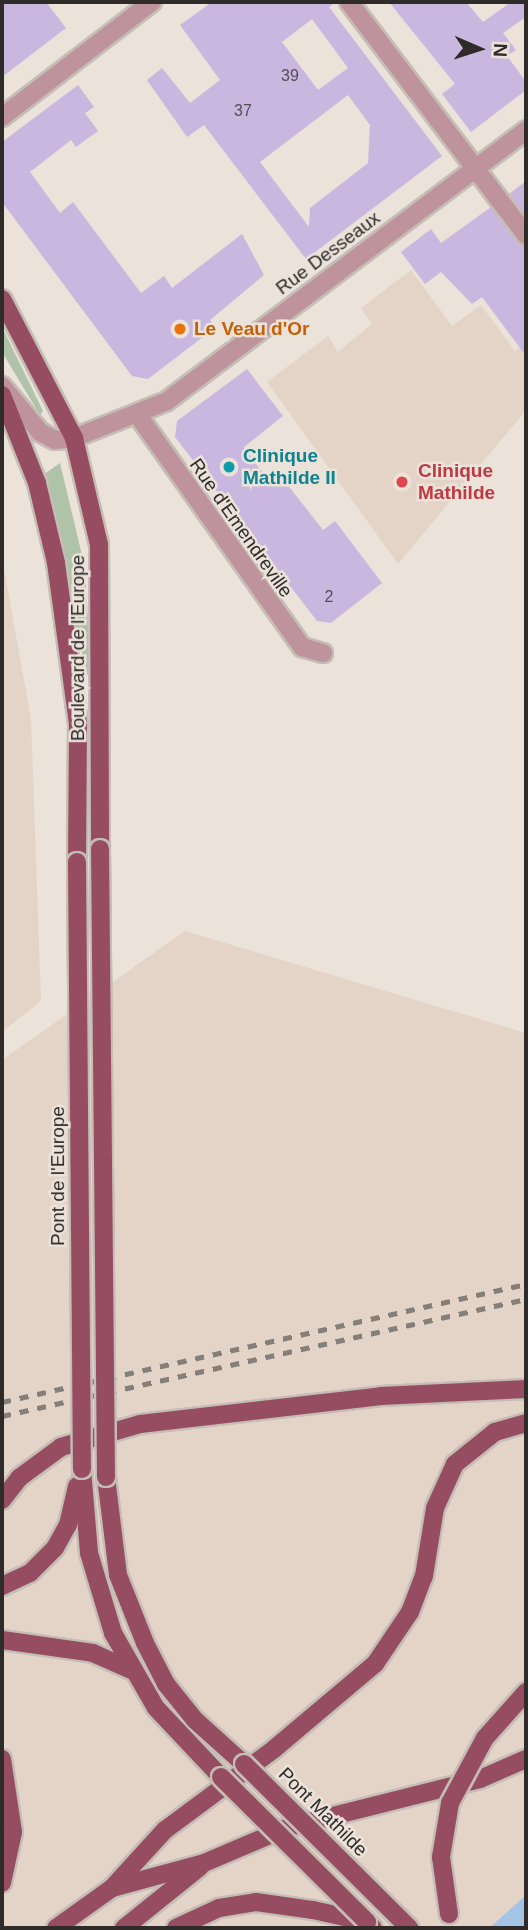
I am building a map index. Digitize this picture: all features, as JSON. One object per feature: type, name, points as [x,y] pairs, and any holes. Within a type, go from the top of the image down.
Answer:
[{"type":"main road","name":"Boulevard de l'Europe","points":[[2,299],[74,438],[99,545],[106,1477]]},
{"type":"main road","name":"Boulevard de l'Europe","points":[[2,395],[37,483],[57,563],[78,724],[77,862]]},
{"type":"main road","name":"Pont de l'Europe","points":[[3,1586],[30,1573],[55,1548],[68,1525],[78,1494],[82,1469],[77,862]]},
{"type":"main road","points":[[2,1500],[19,1478],[61,1447],[94,1433],[140,1424],[382,1396],[526,1388]]},
{"type":"main road","points":[[57,1928],[112,1888],[165,1830],[293,1733],[375,1664],[410,1612],[424,1576],[435,1508],[455,1464],[495,1432],[526,1423]]},
{"type":"main road","name":"Pont Mathilde","points":[[106,1477],[113,1550],[129,1605],[166,1684],[204,1728],[244,1764],[409,1928]]},
{"type":"main road","points":[[78,1494],[102,1606],[131,1670],[156,1708],[221,1777],[370,1925]]},
{"type":"main road","points":[[8,1640],[93,1653],[131,1670]]},
{"type":"main road","points":[[453,1928],[442,1887],[441,1857],[450,1803],[485,1738],[526,1692]]},
{"type":"main road","points":[[2,1759],[13,1832],[2,1883]]},
{"type":"main road","points":[[112,1888],[204,1863],[289,1827],[480,1779],[526,1759]]},
{"type":"main road","points":[[124,1928],[204,1863]]},
{"type":"main road","points":[[176,1928],[219,1908],[256,1902],[370,1925]]},
{"type":"street","points":[[2,117],[152,2]]},
{"type":"street","points":[[349,2],[526,235]]},
{"type":"street","name":"Rue Desseaux","points":[[74,438],[167,401],[526,130]]},
{"type":"street","points":[[2,386],[40,432],[55,440],[74,438]]},
{"type":"street","name":"Rue d'Emendreville","points":[[137,414],[302,647],[323,653]]},
{"type":"shaded area","name":"Clinique Mathilde","points":[[411,270],[452,326],[481,305],[515,351],[526,343],[526,410],[398,564],[267,382],[328,336],[338,352],[372,324],[361,308]]},
{"type":"shaded area","points":[[2,558],[31,719],[41,1001],[2,1032]]},
{"type":"shaded area","points":[[185,931],[526,1033],[526,1895],[489,1928],[2,1928],[2,1060]]},
{"type":"green space","points":[[2,327],[43,411],[40,415],[2,352]]},
{"type":"green space","points":[[60,463],[85,568],[91,673],[87,675],[43,475]]},
{"type":"water","points":[[526,1895],[526,1928],[489,1928]]},
{"type":"building","points":[[2,2],[46,2],[66,28],[2,77]]},
{"type":"building","points":[[212,2],[336,2],[329,7],[442,156],[306,259],[204,125],[187,137],[147,80],[162,68],[190,103],[220,80],[180,25]],"holes":[[[312,19],[348,68],[318,90],[282,42]],[[348,95],[370,125],[368,163],[310,208],[309,227],[260,162]]]},
{"type":"building","points":[[389,2],[466,2],[483,22],[511,2],[526,2],[526,17],[503,33],[516,50],[507,56],[526,82],[526,90],[471,132],[442,94],[455,84]]},
{"type":"building","points":[[78,85],[94,107],[85,113],[98,131],[76,147],[71,140],[30,172],[60,213],[73,202],[141,293],[164,276],[172,288],[242,234],[264,275],[210,320],[216,327],[148,379],[132,376],[2,202],[2,142]]},
{"type":"building","points":[[526,181],[526,217],[509,194]]},
{"type":"building","points":[[491,207],[517,242],[526,246],[526,356],[482,297],[472,304],[441,272],[425,284],[401,252],[431,229],[441,243]]},
{"type":"building","name":"Clinique Mathilde II","points":[[247,369],[283,416],[244,447],[269,482],[279,474],[323,530],[335,521],[382,583],[331,623],[317,621],[175,437],[177,421]]},
{"type":"railway","points":[[2,1402],[526,1284]]},
{"type":"railway","points":[[2,1416],[526,1299]]},
{"type":"place","name":"Le Veau d'Or","points":[[180,329]]},
{"type":"place","name":"Clinique Mathilde II","points":[[229,467]]},
{"type":"place","name":"Clinique Mathilde","points":[[402,482]]}]
